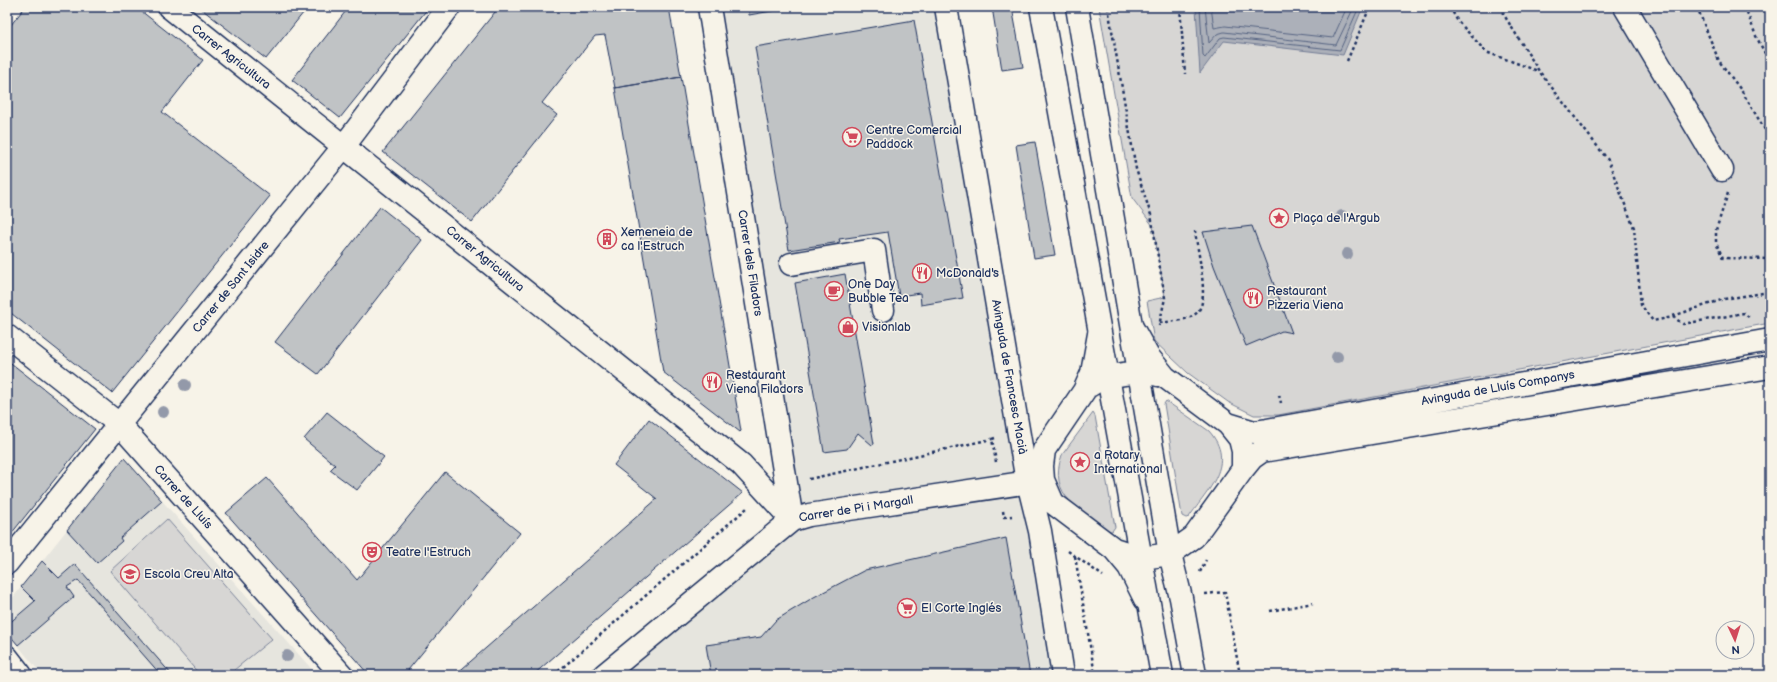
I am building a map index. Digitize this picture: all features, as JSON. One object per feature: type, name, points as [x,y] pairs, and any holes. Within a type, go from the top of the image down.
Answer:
[{"type":"street","name":"Carrer Agricultura","points":[[169,7],[741,464],[792,520]]},
{"type":"street","name":"Carrer de Sant Isidre","points":[[7,563],[344,146],[449,7]]},
{"type":"street","name":"Carrer dels Filadors","points":[[709,7],[792,520]]},
{"type":"street","name":"Avinguda de Francesc Macià","points":[[946,7],[1035,481],[1040,531],[1063,675]]},
{"type":"street","name":"Avinguda de Francesc Macià","points":[[1041,7],[1162,675]]},
{"type":"street","name":"Avinguda de Francesc Macià","points":[[1077,7],[1170,554],[1190,596]]},
{"type":"street","points":[[1625,7],[1722,170]]},
{"type":"street","points":[[791,264],[874,250],[883,310]]},
{"type":"street","name":"Avinguda de Francesc Macià","points":[[1132,328],[1148,356],[1165,377],[1228,424],[1240,439],[1243,451],[1243,469],[1194,537],[1184,568],[1190,596],[1195,675]]},
{"type":"street","name":"Avinguda de Francesc Macià","points":[[1035,481],[1042,466],[1044,450],[1084,391],[1092,373],[1099,329]]},
{"type":"street","name":"Carrer de Lluís","points":[[7,336],[120,425],[342,675]]},
{"type":"street","name":"Avinguda de Lluís Companys","points":[[1228,424],[1254,432],[1267,430],[1770,340]]},
{"type":"street","name":"Avinguda de Lluís Companys","points":[[1243,469],[1252,458],[1262,451],[1770,367]]},
{"type":"street","name":"Avinguda de Francesc Macià","points":[[1084,391],[1093,383],[1108,377],[1140,373],[1150,373],[1165,377]]},
{"type":"street","name":"Carrer de Pi i Margall","points":[[604,675],[792,520],[809,515],[1035,481]]},
{"type":"street","name":"Avinguda de Francesc Macià","points":[[1035,481],[1053,503],[1114,549],[1129,567],[1138,583],[1152,616]]},
{"type":"street","name":"Avinguda de Francesc Macià","points":[[1114,549],[1142,558],[1170,554],[1194,537]]},
{"type":"street","points":[[7,657],[21,675]]},
{"type":"path","points":[[1108,7],[1136,169],[1151,216],[1165,298],[1159,329]]},
{"type":"path","points":[[1180,7],[1185,74]]},
{"type":"path","points":[[1348,61],[1370,7]]},
{"type":"path","points":[[1450,7],[1457,20],[1486,52],[1539,71]]},
{"type":"path","points":[[1499,7],[1539,71],[1608,160],[1634,228],[1641,305],[1653,321],[1724,299],[1770,292]]},
{"type":"path","points":[[1697,7],[1719,61],[1741,90],[1770,138]]},
{"type":"path","points":[[1745,7],[1756,36],[1770,63]]},
{"type":"path","points":[[1722,170],[1729,189],[1716,230],[1716,243],[1723,258],[1770,259]]},
{"type":"path","points":[[1160,323],[1184,319],[1199,310],[1204,297],[1195,231]]},
{"type":"path","points":[[1673,316],[1683,324],[1744,313],[1756,323]]},
{"type":"path","points":[[1198,574],[1210,554]]},
{"type":"path","points":[[1075,556],[1095,675]]},
{"type":"path","points":[[1190,596],[1225,592],[1240,675]]},
{"type":"path","points":[[1270,611],[1313,603]]},
{"type":"shaded area","points":[[709,7],[946,7],[1025,470],[1015,488],[1033,503],[1063,675],[604,675],[792,520]]},
{"type":"shaded area","points":[[1099,7],[1770,7],[1770,323],[1278,415],[1254,415],[1228,402],[1188,373],[1154,341],[1147,301],[1165,297],[1153,226],[1132,198]]},
{"type":"shaded area","points":[[1166,401],[1209,431],[1217,443],[1220,454],[1220,465],[1217,476],[1204,497],[1189,517],[1186,518],[1182,516],[1164,404]]},
{"type":"shaded area","points":[[1093,413],[1095,416],[1115,527],[1112,531],[1109,531],[1078,509],[1063,492],[1059,481],[1059,469],[1062,455]]},
{"type":"shaded area","name":"Escola Creu Alta","points":[[124,458],[317,675],[42,675],[7,632],[7,605]]},
{"type":"shaded area","points":[[167,519],[272,639],[228,675],[200,675],[110,571]]},
{"type":"water","points":[[1363,7],[1343,55],[1224,41],[1200,73],[1196,8]]},
{"type":"building","points":[[25,7],[136,7],[203,60],[162,112],[270,196],[112,393],[7,310],[7,30]]},
{"type":"building","points":[[199,7],[298,7],[304,12],[266,59]]},
{"type":"building","points":[[349,7],[429,7],[340,118],[292,80]]},
{"type":"building","points":[[499,7],[669,7],[681,77],[615,88],[605,35],[595,36],[542,103],[557,115],[472,222],[383,152]]},
{"type":"building","points":[[748,7],[795,7],[749,15]]},
{"type":"building","points":[[992,7],[1012,7],[1023,67],[1002,70]]},
{"type":"building","name":"Centre Comercial Paddock","points":[[914,20],[963,298],[921,305],[920,293],[899,296],[888,232],[839,239],[840,242],[789,250],[755,47]]},
{"type":"building","points":[[681,77],[740,432],[663,372],[615,88]]},
{"type":"building","points":[[1035,142],[1055,255],[1034,258],[1016,145]]},
{"type":"building","points":[[380,207],[422,240],[318,374],[275,342]]},
{"type":"building","name":"Restaurant Pizzeria Viena","points":[[1252,226],[1292,333],[1282,331],[1246,346],[1214,266],[1203,232]]},
{"type":"building","points":[[605,235],[609,235],[611,239],[609,243],[605,243],[603,241],[603,237]]},
{"type":"building","points":[[845,274],[874,444],[872,445],[858,433],[847,449],[824,452],[795,283]]},
{"type":"building","points":[[7,360],[95,429],[7,539]]},
{"type":"building","points":[[327,412],[384,457],[357,490],[330,470],[335,465],[304,439]]},
{"type":"building","points":[[649,419],[743,493],[533,675],[455,675],[657,499],[614,465]]},
{"type":"building","points":[[124,458],[162,501],[120,538],[122,541],[97,563],[67,530]]},
{"type":"building","points":[[445,472],[520,533],[404,675],[369,675],[226,513],[267,478],[357,580]]},
{"type":"building","name":"El Corte Inglés","points":[[1006,538],[1030,675],[711,675],[706,645],[761,637],[776,620],[814,597],[865,570]]},
{"type":"building","points":[[42,561],[59,578],[75,564],[172,675],[161,675],[78,580],[67,587],[74,597],[18,645],[7,632],[7,625],[35,601],[21,587]]},
{"type":"place","name":"Centre Comercial Paddock","points":[[852,137]]},
{"type":"place","name":"Plaça de l'Argub","points":[[1279,218]]},
{"type":"place","name":"Xemeneia de ca l'Estruch","points":[[607,239]]},
{"type":"place","name":"McDonald's","points":[[922,273]]},
{"type":"place","name":"One Day Bubble Tea","points":[[834,291]]},
{"type":"place","name":"Restaurant Pizzeria Viena","points":[[1253,298]]},
{"type":"place","name":"Visionlab","points":[[848,327]]},
{"type":"place","name":"Restaurant Viena Filadors","points":[[712,382]]},
{"type":"place","name":"a Rotary International","points":[[1080,462]]},
{"type":"place","name":"Teatre l'Estruch","points":[[372,552]]},
{"type":"place","name":"Escola Creu Alta","points":[[130,574]]},
{"type":"place","name":"El Corte Inglés","points":[[907,608]]}]
